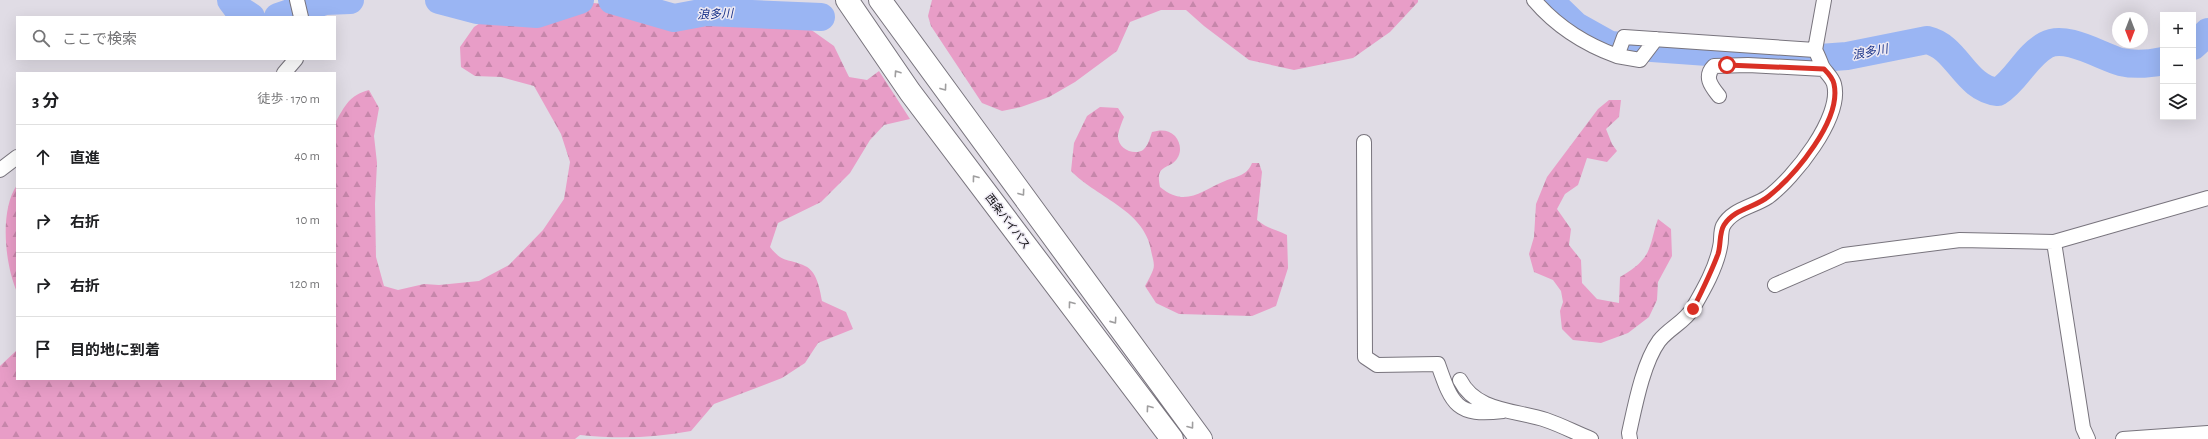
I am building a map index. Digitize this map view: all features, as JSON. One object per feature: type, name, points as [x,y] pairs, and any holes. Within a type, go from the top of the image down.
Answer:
[{"type":"highway","name":"西条バイパス","points":[[847,0],[910,92],[1172,439]]},
{"type":"highway","points":[[880,0],[1201,439]]},
{"type":"street","points":[[297,0],[301,16]]},
{"type":"street","points":[[1534,0],[1559,25],[1583,42],[1619,49],[1640,60],[1652,46]]},
{"type":"street","points":[[1630,439],[1629,433],[1638,392],[1655,348],[1660,340],[1680,324],[1693,309],[1709,277],[1718,254],[1723,226],[1732,215],[1770,196],[1809,154],[1823,134],[1832,112],[1835,94],[1834,83],[1820,60],[1824,0]]},
{"type":"street","points":[[1619,49],[1624,37],[1652,46],[1820,60]]},
{"type":"street","points":[[285,72],[295,60]]},
{"type":"street","points":[[1719,96],[1709,84],[1708,76],[1714,66],[1748,66],[1820,60]]},
{"type":"street","points":[[1364,142],[1365,357],[1376,365],[1438,364],[1449,395],[1457,405],[1470,412],[1486,413],[1503,411]]},
{"type":"street","points":[[0,170],[16,158]]},
{"type":"street","points":[[1775,285],[1844,255],[1960,240],[2054,242],[2208,198]]},
{"type":"street","points":[[2054,242],[2083,428],[2088,439]]},
{"type":"street","points":[[1460,380],[1465,390],[1472,397],[1503,411],[1548,421],[1591,439]]},
{"type":"street","points":[[2124,439],[2208,433]]},
{"type":"green space","points":[[932,0],[1418,0],[1418,2],[1390,32],[1353,58],[1294,70],[1249,60],[1204,26],[1186,10],[1161,10],[1130,22],[1117,51],[1075,82],[1049,97],[1021,107],[1002,111],[982,103],[931,26],[928,16]]},
{"type":"green space","points":[[593,3],[616,5],[646,18],[674,24],[706,18],[796,22],[810,29],[834,46],[849,77],[867,80],[879,71],[910,119],[884,125],[870,140],[850,173],[821,202],[778,223],[770,247],[779,256],[786,260],[809,268],[817,281],[822,301],[846,312],[853,329],[818,343],[805,363],[782,378],[714,404],[691,431],[663,435],[608,437],[580,435],[575,439],[0,439],[0,366],[16,351],[16,380],[336,380],[336,121],[348,102],[362,92],[369,90],[379,108],[374,136],[377,163],[375,204],[376,257],[384,286],[398,290],[424,284],[439,285],[479,281],[509,265],[543,230],[564,199],[570,162],[561,134],[534,86],[501,77],[475,76],[461,67],[460,47],[474,27],[488,18],[512,21],[543,21]]},
{"type":"green space","points":[[1609,100],[1621,100],[1619,117],[1606,129],[1612,144],[1617,151],[1607,162],[1587,158],[1578,185],[1565,194],[1557,209],[1571,229],[1569,245],[1581,260],[1582,283],[1597,299],[1619,303],[1620,277],[1641,262],[1647,254],[1658,219],[1671,229],[1672,256],[1658,282],[1657,300],[1649,317],[1628,333],[1601,343],[1573,340],[1562,329],[1560,311],[1563,302],[1561,291],[1553,280],[1534,272],[1529,254],[1534,237],[1536,204],[1547,177],[1598,109]]},
{"type":"green space","points":[[1100,107],[1118,108],[1124,117],[1118,133],[1118,140],[1126,150],[1139,152],[1143,150],[1148,144],[1152,132],[1170,132],[1175,136],[1180,146],[1178,157],[1173,163],[1161,170],[1159,174],[1160,187],[1169,193],[1185,197],[1193,196],[1241,175],[1247,171],[1252,163],[1259,163],[1262,172],[1257,220],[1268,227],[1287,235],[1288,268],[1276,306],[1252,316],[1179,314],[1156,303],[1145,286],[1154,268],[1154,264],[1148,240],[1141,227],[1120,207],[1094,190],[1071,171],[1074,143],[1087,116]]},
{"type":"green space","points":[[16,187],[16,289],[9,266],[6,236],[6,221],[12,195]]},
{"type":"waterway","name":"浪多川","points":[[231,0],[237,8],[249,16]]},
{"type":"waterway","name":"浪多川","points":[[281,16],[325,1],[350,0]]},
{"type":"waterway","name":"浪多川","points":[[439,0],[477,10],[537,14],[580,0]]},
{"type":"waterway","name":"浪多川","points":[[612,0],[674,18],[706,12],[821,17]]},
{"type":"waterway","name":"浪多川","points":[[1549,0],[1576,26],[1610,45],[1806,59],[1847,56],[1927,40],[1938,44],[1954,58],[1977,83],[1986,89],[1998,92],[2011,81],[2033,55],[2046,45],[2054,42],[2073,44],[2121,62],[2131,64],[2160,62]]},
{"type":"waterway","name":"浪多川","points":[[2196,43],[2208,32]]},
{"type":"route","points":[[1693,309],[1709,277],[1718,254],[1723,226],[1732,215],[1770,196],[1809,154],[1823,134],[1832,112],[1835,94],[1834,83],[1824,69],[1727,65]]}]
